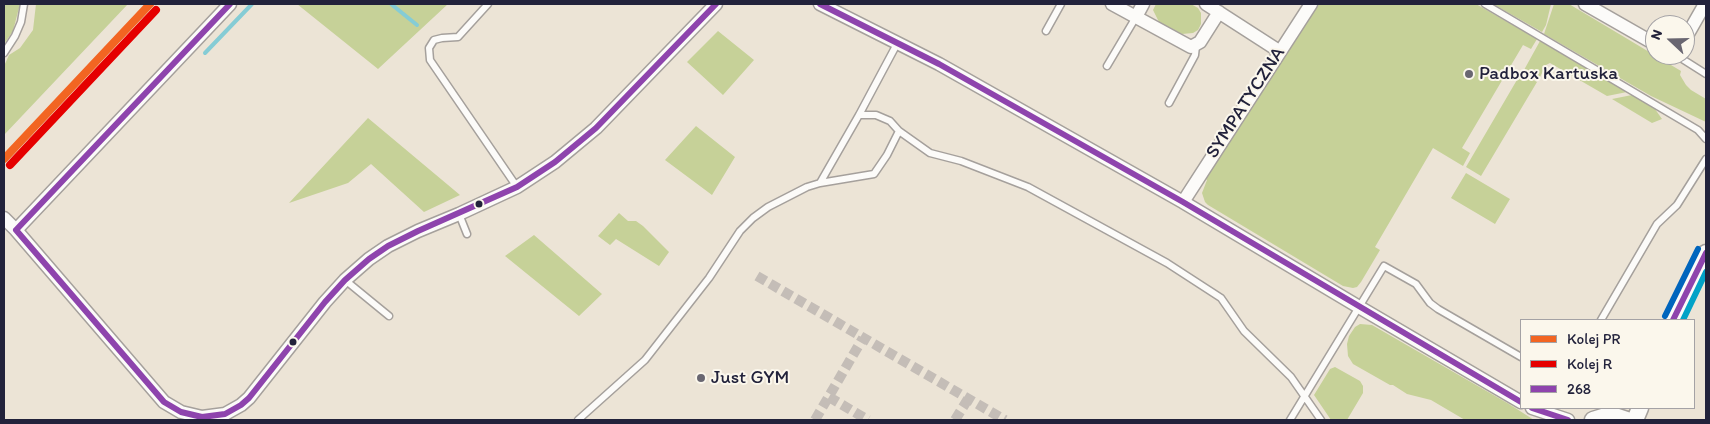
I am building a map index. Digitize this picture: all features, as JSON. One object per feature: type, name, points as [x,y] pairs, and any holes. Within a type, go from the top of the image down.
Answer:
[{"type":"street","points":[[16,230],[230,4]]},
{"type":"street","points":[[4,218],[164,402],[181,412],[202,419],[226,417],[249,398],[325,302],[369,258],[418,231],[517,187],[598,131],[716,4]]},
{"type":"street","points":[[820,4],[898,42],[1183,202],[1520,401]]},
{"type":"street","points":[[1112,4],[1191,47],[1196,46],[1203,38],[1219,12]]},
{"type":"street","points":[[1136,17],[1143,4]]},
{"type":"street","points":[[1206,4],[1279,51]]},
{"type":"street","name":"SYMPATYCZNA","points":[[1183,202],[1311,4]]},
{"type":"street","points":[[1585,4],[1645,38]]},
{"type":"street","points":[[1695,22],[1705,4]]},
{"type":"street","points":[[1673,319],[1706,253]]},
{"type":"street","points":[[1533,409],[1546,420]]},
{"type":"street","points":[[1535,409],[1568,420]]},
{"type":"street","points":[[1593,420],[1606,416],[1620,415]]},
{"type":"lane","points":[[4,53],[21,22],[24,4]]},
{"type":"lane","points":[[488,4],[458,37],[434,40],[429,48],[430,60],[517,187]]},
{"type":"lane","points":[[1046,31],[1061,4]]},
{"type":"lane","points":[[1484,4],[1698,130],[1706,139]]},
{"type":"lane","points":[[1107,66],[1136,17]]},
{"type":"lane","points":[[820,182],[860,115],[898,42]]},
{"type":"lane","points":[[1169,103],[1195,55],[1196,46]]},
{"type":"lane","points":[[1692,65],[1706,74]]},
{"type":"lane","points":[[860,115],[876,115],[890,121],[899,131],[930,153],[961,161],[1028,187],[1167,263],[1221,298],[1244,331],[1290,376],[1321,420]]},
{"type":"lane","points":[[578,420],[645,360],[709,278],[740,231],[753,218],[768,206],[820,182],[874,174],[888,155],[899,131]]},
{"type":"lane","points":[[1602,319],[1657,224],[1677,205],[1706,159]]},
{"type":"lane","points":[[459,214],[467,234]]},
{"type":"lane","points":[[1290,420],[1384,266],[1416,284],[1430,303],[1438,309],[1520,356]]},
{"type":"lane","points":[[345,280],[389,316]]},
{"type":"green space","points":[[4,4],[20,4],[13,31],[4,44]]},
{"type":"green space","points":[[36,4],[128,4],[4,135],[4,66],[9,55],[20,48],[33,30]]},
{"type":"green space","points":[[297,4],[448,4],[378,69]]},
{"type":"green space","points":[[1156,4],[1191,4],[1198,8],[1201,13],[1201,24],[1198,30],[1193,33],[1182,34],[1159,22],[1153,10]]},
{"type":"green space","points":[[1319,4],[1476,4],[1537,39],[1531,49],[1523,45],[1462,148],[1470,153],[1463,166],[1433,148],[1375,247],[1380,250],[1361,282],[1357,287],[1353,288],[1343,286],[1208,205],[1202,193],[1207,180],[1204,177]]},
{"type":"green space","points":[[1493,4],[1551,4],[1546,25],[1542,32]]},
{"type":"green space","points":[[1554,4],[1569,4],[1645,49],[1645,65],[1671,65],[1681,71],[1680,75],[1686,85],[1706,99],[1706,122],[1651,96],[1544,34]]},
{"type":"green space","points":[[718,31],[754,60],[723,95],[687,62]]},
{"type":"green space","points":[[1540,41],[1627,92],[1607,96],[1550,63],[1546,65],[1539,79],[1524,70]]},
{"type":"green space","points":[[1521,73],[1537,82],[1481,176],[1466,167]]},
{"type":"green space","points":[[1632,95],[1655,109],[1662,119],[1652,123],[1612,99]]},
{"type":"green space","points":[[368,118],[460,195],[424,212],[371,164],[348,183],[289,203]]},
{"type":"green space","points":[[696,126],[735,157],[712,195],[665,160]]},
{"type":"green space","points":[[1466,173],[1510,199],[1495,224],[1451,198]]},
{"type":"green space","points":[[619,213],[628,221],[636,221],[643,226],[669,252],[659,266],[616,239],[610,245],[598,236]]},
{"type":"green space","points":[[534,235],[602,294],[579,316],[505,256]]},
{"type":"green space","points":[[1360,324],[1372,325],[1534,420],[1465,420],[1431,400],[1407,394],[1390,385],[1353,364],[1348,356],[1347,344],[1349,336],[1355,327]]},
{"type":"green space","points":[[1335,367],[1360,381],[1363,386],[1363,393],[1347,420],[1331,420],[1314,395],[1330,369]]},
{"type":"waterway","points":[[205,53],[252,4]]},
{"type":"waterway","points":[[391,4],[417,25]]},
{"type":"tunnel","points":[[757,276],[1005,420]]},
{"type":"tunnel","points":[[815,420],[863,338]]},
{"type":"tunnel","points":[[829,397],[868,420]]},
{"type":"tunnel","points":[[955,420],[968,399]]},
{"type":"rail line","name":"PR","points":[[4,159],[150,4]]},
{"type":"rail line","name":"R","points":[[10,165],[156,10]]},
{"type":"transit line","name":"268","points":[[16,230],[230,4]]},
{"type":"transit line","name":"268","points":[[16,230],[164,402],[181,412],[202,417],[225,414],[249,398],[325,302],[345,280],[369,259],[388,246],[418,231],[517,187],[555,162],[596,128],[716,4]]},
{"type":"transit line","name":"268","points":[[820,4],[939,64],[1183,202],[1520,401]]},
{"type":"transit line","points":[[1665,316],[1698,249]]},
{"type":"transit line","name":"268","points":[[1673,319],[1706,253]]},
{"type":"transit line","points":[[1683,319],[1706,272]]},
{"type":"transit line","name":"268","points":[[1535,409],[1568,420]]},
{"type":"place","name":"Padbox Kartuska","points":[[1469,74]]},
{"type":"place","name":"Just GYM","points":[[701,378]]}]
